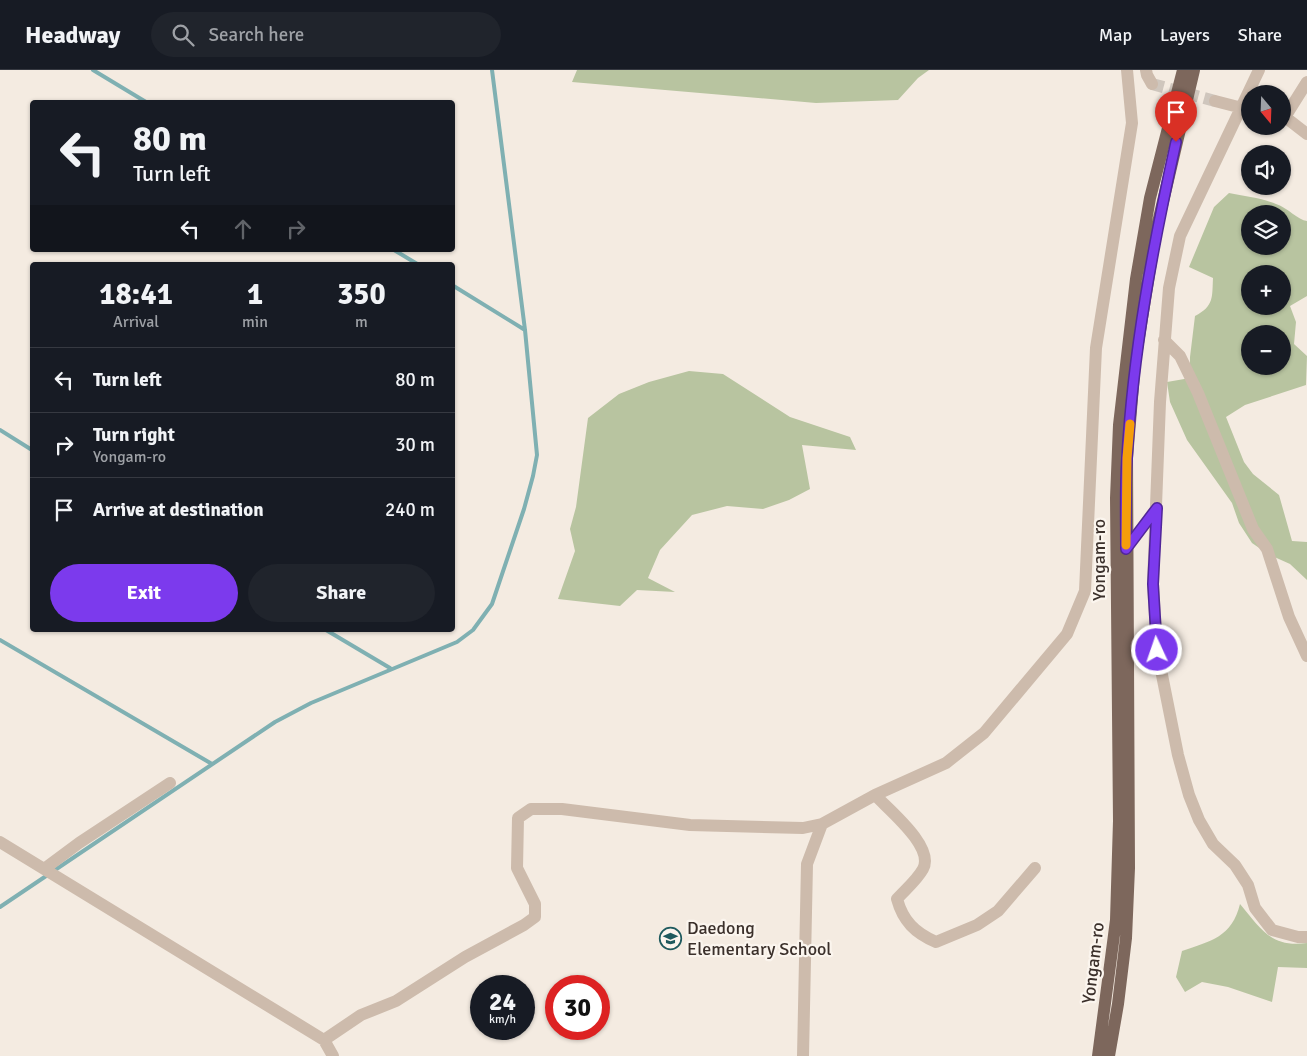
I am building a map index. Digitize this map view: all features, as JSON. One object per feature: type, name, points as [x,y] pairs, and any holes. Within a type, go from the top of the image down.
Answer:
[{"type":"main road","name":"Yongam-ro","points":[[1098,1056],[1116,920],[1119,821],[1116,498],[1119,425],[1136,279],[1148,207],[1183,70]]},
{"type":"main road","name":"Yongam-ro","points":[[1109,1056],[1118,1004],[1129,868],[1127,458],[1135,362],[1156,232],[1194,70]]},
{"type":"street","points":[[324,1040],[361,1015],[396,1001],[465,957],[524,925],[534,917],[535,904],[517,868],[518,818],[531,809],[562,809],[690,825],[804,828],[822,824],[875,795],[946,763],[984,733],[1067,634],[1085,591],[1096,348],[1132,123],[1127,70]]},
{"type":"street","points":[[1146,70],[1146,76],[1152,84]]},
{"type":"street","points":[[1254,85],[1259,70]]},
{"type":"street","points":[[1291,106],[1307,82]]},
{"type":"street","points":[[1215,101],[1241,108]]},
{"type":"street","points":[[1241,117],[1180,236],[1169,288],[1160,402],[1153,584],[1157,650],[1178,755],[1189,795],[1199,820],[1213,844],[1235,865],[1248,884],[1255,908],[1272,930],[1298,937],[1307,937]]},
{"type":"street","points":[[1291,122],[1307,134]]},
{"type":"street","points":[[1164,340],[1180,356],[1198,393],[1253,529],[1268,549],[1289,617],[1307,656]]},
{"type":"street","points":[[1126,549],[1157,508]]},
{"type":"street","points":[[46,870],[79,842],[170,783]]},
{"type":"street","points":[[875,795],[919,841],[925,854],[924,868],[897,899],[905,920],[926,938],[936,942],[977,926],[998,911],[1035,868]]},
{"type":"street","points":[[803,1056],[807,864],[822,824]]},
{"type":"street","points":[[0,842],[324,1040],[333,1056]]},
{"type":"green space","points":[[577,70],[929,70],[918,78],[898,100],[816,103],[572,82]]},
{"type":"green space","points":[[1229,193],[1278,205],[1241,205],[1241,255],[1291,255],[1291,213],[1307,221],[1307,296],[1291,305],[1291,265],[1241,265],[1241,315],[1291,315],[1291,309],[1296,322],[1294,344],[1307,356],[1306,385],[1245,405],[1226,417],[1244,462],[1253,474],[1279,495],[1292,541],[1307,542],[1307,580],[1290,564],[1268,554],[1252,543],[1239,523],[1232,503],[1187,440],[1170,402],[1167,382],[1190,378],[1190,357],[1195,316],[1206,309],[1212,296],[1213,278],[1189,267],[1214,207]]},
{"type":"green space","points":[[689,371],[723,374],[790,417],[850,437],[856,450],[802,445],[810,489],[789,500],[763,509],[727,506],[692,515],[660,550],[648,578],[675,592],[637,590],[620,606],[558,599],[575,551],[570,529],[576,507],[588,418],[619,394],[649,382]]},
{"type":"green space","points":[[1240,904],[1268,935],[1284,943],[1307,943],[1307,968],[1278,967],[1272,1002],[1228,987],[1202,982],[1185,992],[1176,977],[1182,951],[1211,940],[1226,931],[1232,924]]},
{"type":"waterway","points":[[93,70],[143,100]]},
{"type":"waterway","points":[[0,907],[275,722],[311,703],[457,642],[473,630],[492,604],[524,509],[537,455],[525,330],[492,70]]},
{"type":"waterway","points":[[397,252],[414,262]]},
{"type":"waterway","points":[[455,287],[525,330]]},
{"type":"waterway","points":[[0,430],[30,449]]},
{"type":"waterway","points":[[329,632],[390,668]]},
{"type":"waterway","points":[[0,640],[212,764]]},
{"type":"tunnel","points":[[1152,84],[1215,101]]},
{"type":"slow traffic","points":[[1126,545],[1127,458],[1130,424]]},
{"type":"place","name":"Daedong Elementary School","points":[[671,938]]},
{"type":"route","points":[[1157,650],[1153,584],[1157,508],[1126,549],[1127,458],[1135,362],[1156,232],[1176,142]]}]
